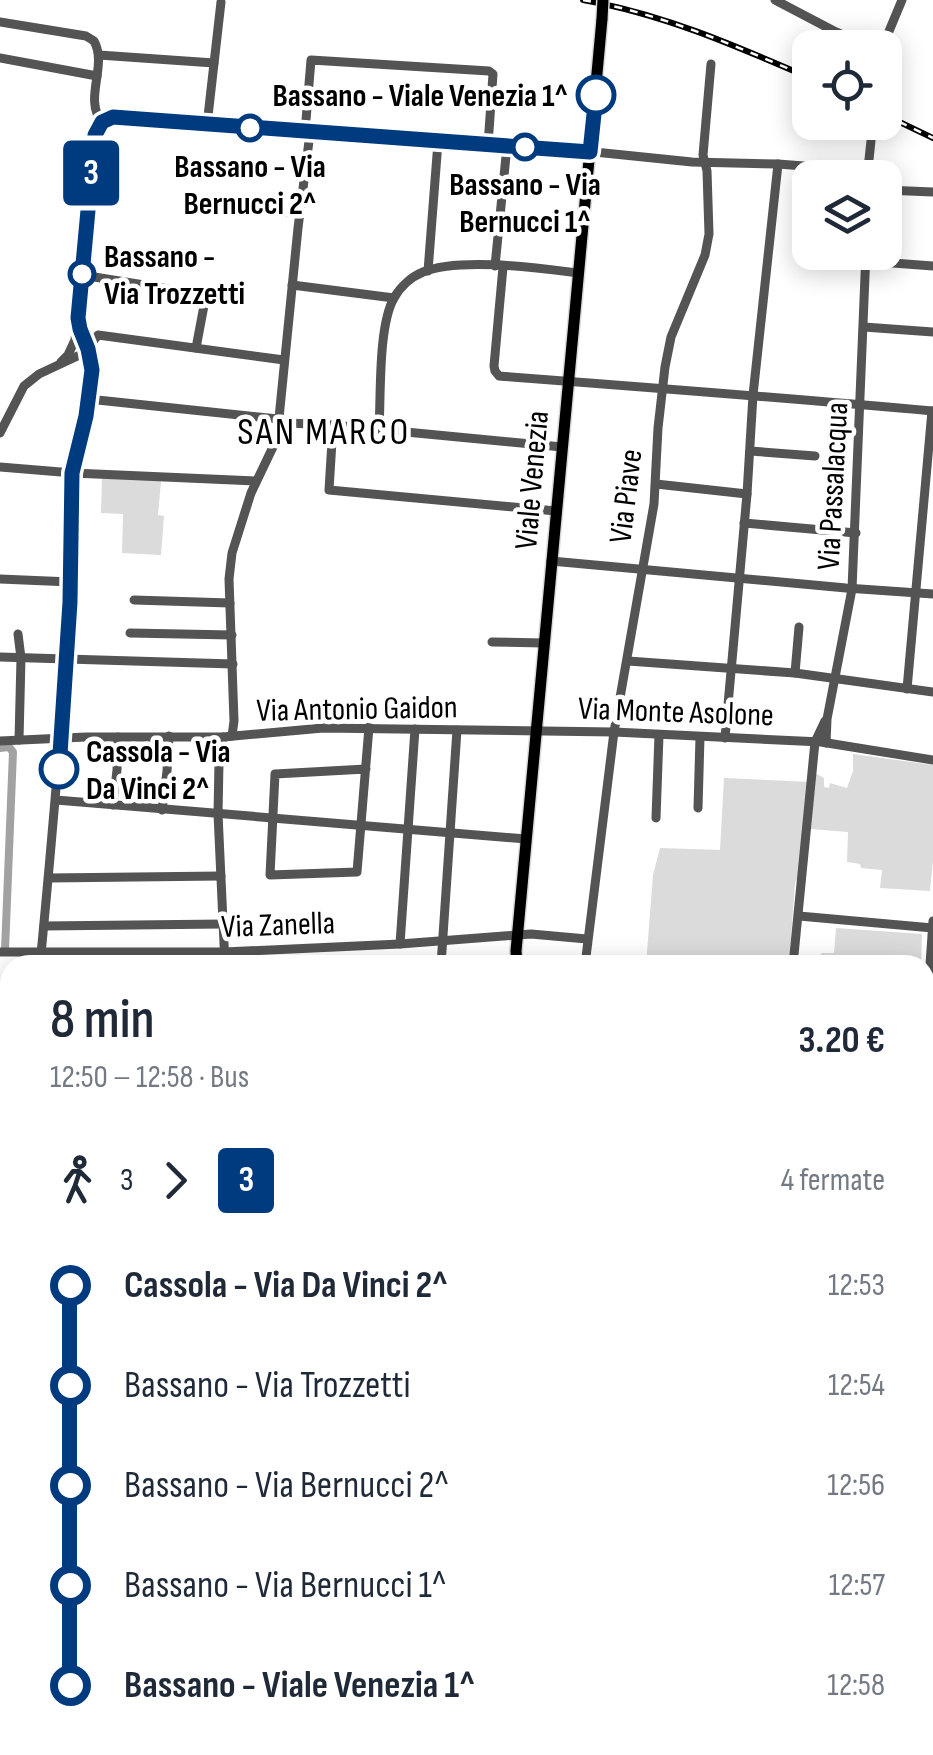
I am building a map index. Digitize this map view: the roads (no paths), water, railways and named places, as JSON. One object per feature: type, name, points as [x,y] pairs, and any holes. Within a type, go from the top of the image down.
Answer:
[{"type":"main road","name":"Viale Venezia","points":[[517,955],[604,0]]},
{"type":"street","points":[[775,0],[832,30]]},
{"type":"street","points":[[890,30],[902,0]]},
{"type":"street","points":[[207,124],[221,2]]},
{"type":"street","points":[[0,22],[86,36],[97,44],[95,111],[102,122]]},
{"type":"street","points":[[99,54],[214,62]]},
{"type":"street","points":[[0,58],[97,76]]},
{"type":"street","points":[[224,955],[218,814],[219,762],[234,726],[229,579],[240,522],[282,422],[284,360],[312,60],[489,71],[493,74],[488,145]]},
{"type":"street","name":"Via Piave","points":[[585,955],[614,732],[651,527],[662,386],[671,336],[709,234],[704,162],[711,64]]},
{"type":"street","points":[[61,362],[72,348],[78,318],[95,135],[102,122],[113,117],[792,166]]},
{"type":"street","points":[[428,271],[438,142]]},
{"type":"street","points":[[508,146],[494,366],[500,376],[662,386],[932,411],[907,689]]},
{"type":"street","points":[[726,738],[753,395],[778,164]]},
{"type":"street","points":[[902,191],[933,192]]},
{"type":"street","points":[[238,208],[299,214]]},
{"type":"street","points":[[902,262],[933,266]]},
{"type":"street","points":[[379,429],[384,336],[394,298],[406,282],[428,271],[458,266],[578,273]]},
{"type":"street","name":"Via Passalacqua","points":[[793,955],[820,742],[836,680],[852,588],[866,270]]},
{"type":"street","points":[[82,275],[206,295],[196,348]]},
{"type":"street","points":[[292,285],[394,298]]},
{"type":"street","points":[[42,955],[62,739],[71,582],[72,473],[92,370],[78,318]]},
{"type":"street","points":[[864,326],[933,332]]},
{"type":"street","points":[[0,433],[24,386],[39,374],[84,353],[98,334],[284,360]]},
{"type":"street","points":[[88,399],[282,422],[562,447]]},
{"type":"street","points":[[332,425],[329,490],[556,511]]},
{"type":"street","points":[[750,451],[815,456]]},
{"type":"street","points":[[0,467],[256,481]]},
{"type":"street","points":[[656,484],[747,494]]},
{"type":"street","points":[[744,523],[856,533]]},
{"type":"street","points":[[552,561],[933,594]]},
{"type":"street","points":[[0,579],[71,582]]},
{"type":"street","points":[[134,600],[230,603]]},
{"type":"street","points":[[795,673],[799,627]]},
{"type":"street","points":[[130,633],[232,635]]},
{"type":"street","points":[[18,634],[22,658],[19,740]]},
{"type":"street","points":[[492,642],[544,643]]},
{"type":"street","points":[[0,657],[233,664]]},
{"type":"street","points":[[628,661],[795,673],[933,692]]},
{"type":"street","points":[[366,769],[274,774],[270,874],[357,872],[366,769],[369,727]]},
{"type":"street","name":"Via Antonio Gaidon","points":[[0,742],[227,737],[305,728],[535,731]]},
{"type":"street","points":[[400,944],[414,729]]},
{"type":"street","points":[[442,955],[458,730]]},
{"type":"street","name":"Via Monte Asolone","points":[[535,731],[820,742],[933,760]]},
{"type":"street","points":[[656,818],[660,735]]},
{"type":"street","points":[[162,810],[169,736]]},
{"type":"street","points":[[112,805],[118,737]]},
{"type":"street","points":[[698,808],[700,737]]},
{"type":"street","points":[[56,800],[526,839]]},
{"type":"street","points":[[49,878],[221,876]]},
{"type":"street","points":[[798,916],[933,926],[932,955]]},
{"type":"street","points":[[44,926],[223,924]]},
{"type":"street","points":[[517,936],[587,939]]},
{"type":"street","name":"Via Zanella","points":[[0,952],[224,952],[517,936]]},
{"type":"waterway","points":[[0,748],[9,747],[13,752],[5,950]]},
{"type":"railway","points":[[583,0],[670,22],[792,70]]},
{"type":"railway","points":[[902,123],[933,138]]},
{"type":"place","name":"Bassano - Viale Venezia 1^","points":[[596,95]]},
{"type":"place","name":"Bassano - Via Bernucci 2^","points":[[250,128]]},
{"type":"place","name":"Bassano - Via Bernucci 1^","points":[[525,147]]},
{"type":"place","name":"Bassano - Via Trozzetti","points":[[82,274]]},
{"type":"place","name":"Cassola - Via Da Vinci 2^","points":[[59,769]]},
{"type":"district","name":"SAN MARCO","points":[[324,431]]}]
